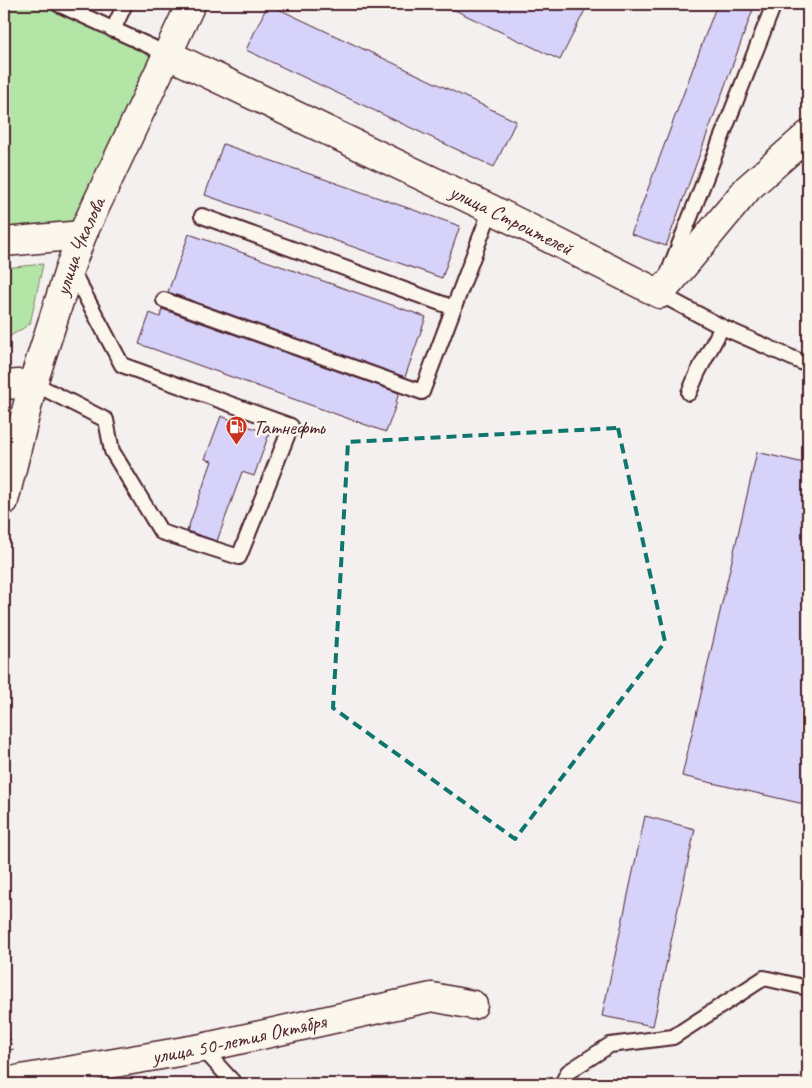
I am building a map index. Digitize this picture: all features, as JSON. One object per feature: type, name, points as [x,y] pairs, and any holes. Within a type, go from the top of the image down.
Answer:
[{"type":"street","name":"улица Чкалова","points":[[4,501],[33,383],[82,235],[191,4]]},
{"type":"street","name":"улица Строителей","points":[[167,54],[491,209],[660,294]]},
{"type":"street","points":[[660,294],[748,188],[808,135]]},
{"type":"street","points":[[4,242],[82,235]]},
{"type":"street","points":[[4,385],[33,383]]},
{"type":"street","name":"улица 50-летия Октября","points":[[12,1081],[202,1048],[432,997],[473,1005]]},
{"type":"lane","points":[[58,4],[167,54]]},
{"type":"lane","points":[[113,30],[125,4]]},
{"type":"lane","points":[[774,4],[660,294],[722,327],[808,365]]},
{"type":"lane","points":[[164,300],[422,392],[491,209]]},
{"type":"lane","points":[[202,216],[454,308]]},
{"type":"lane","points":[[33,383],[106,420],[112,451],[161,532],[240,557],[291,426],[122,365],[70,267]]},
{"type":"lane","points":[[689,393],[722,327]]},
{"type":"lane","points":[[562,1084],[568,1072],[610,1045],[673,1037],[764,978],[808,988]]},
{"type":"lane","points":[[202,1048],[235,1084]]},
{"type":"path","points":[[4,1020],[12,1081]]},
{"type":"highlighted area","points":[[618,428],[665,642],[515,839],[333,708],[348,442]]},
{"type":"green space","points":[[4,4],[46,4],[157,55],[77,226],[4,233]]},
{"type":"green space","points":[[43,264],[30,324],[4,340],[4,268]]},
{"type":"building","points":[[268,4],[516,121],[494,167],[246,50]]},
{"type":"building","points":[[442,4],[588,4],[560,60]]},
{"type":"building","points":[[717,4],[755,4],[666,246],[631,234]]},
{"type":"building","points":[[223,144],[460,226],[442,278],[205,195]]},
{"type":"building","points":[[189,234],[426,317],[405,377],[168,292]]},
{"type":"building","points":[[162,309],[399,393],[386,432],[139,344],[150,313],[160,317]]},
{"type":"building","points":[[221,416],[269,434],[254,476],[242,472],[217,541],[187,531],[212,461],[205,459]]},
{"type":"building","points":[[757,452],[808,464],[808,805],[682,776]]},
{"type":"building","points":[[645,816],[695,829],[653,1026],[602,1016]]},
{"type":"place","name":"Татнефть","points":[[237,446]]}]
